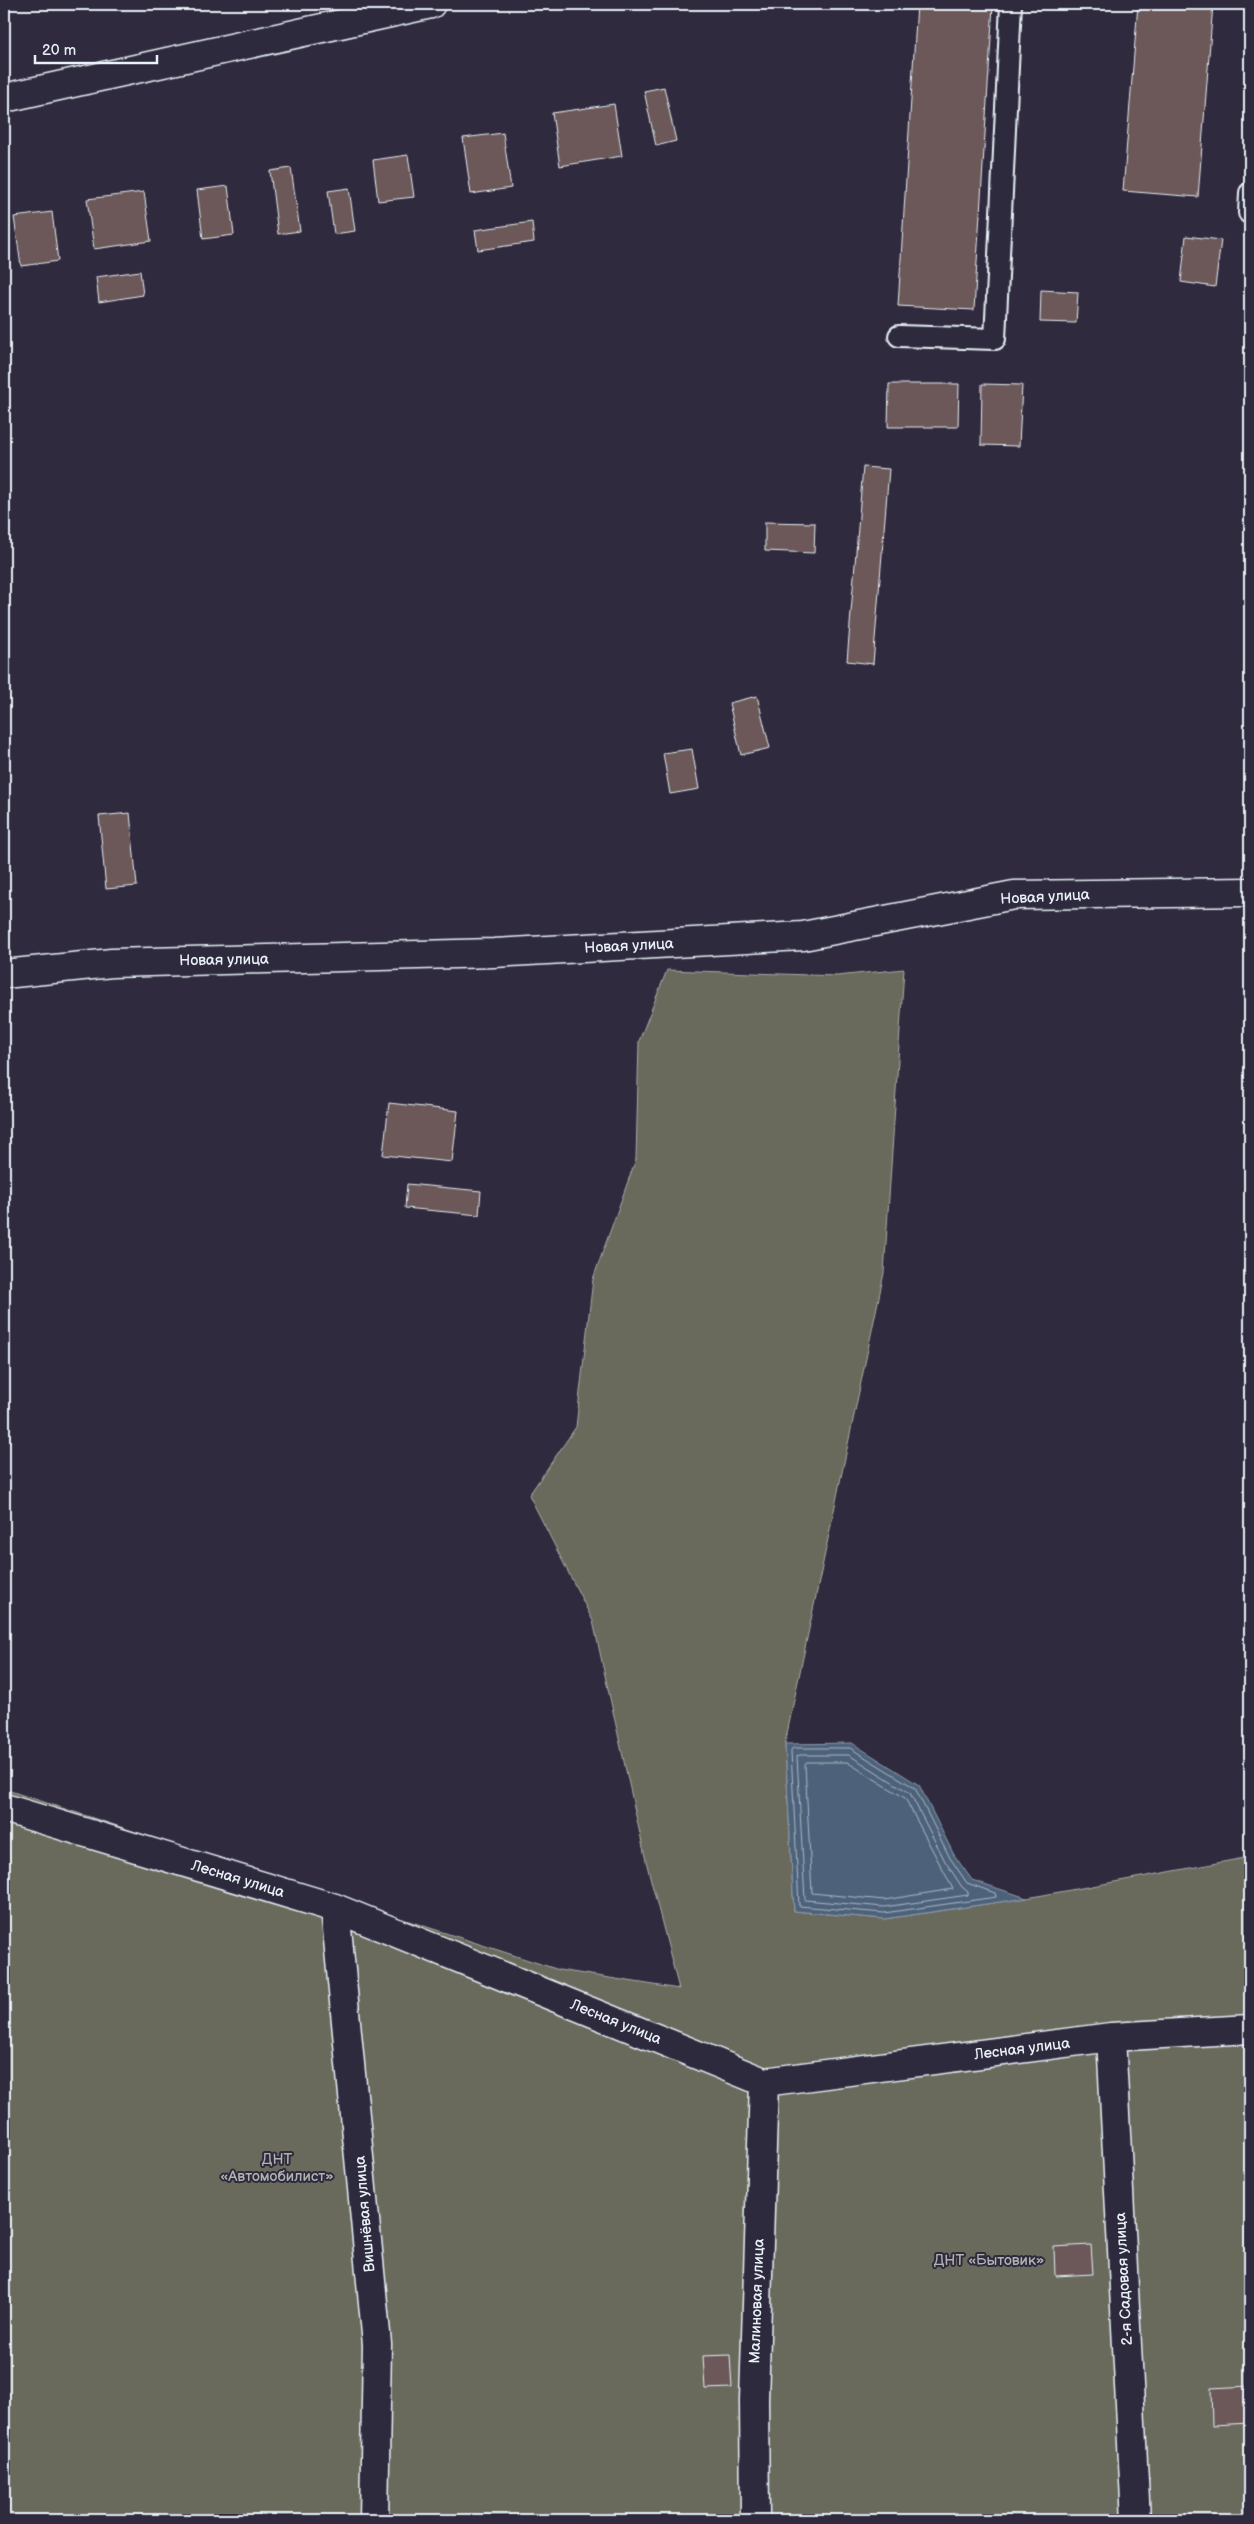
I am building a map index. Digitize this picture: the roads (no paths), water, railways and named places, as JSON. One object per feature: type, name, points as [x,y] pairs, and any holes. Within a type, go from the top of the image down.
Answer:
[{"type":"street","points":[[4,98],[431,4]]},
{"type":"street","name":"Новая улица","points":[[4,974],[112,963],[494,953],[803,936],[1014,895],[1250,892]]},
{"type":"street","name":"Лесная улица","points":[[4,1808],[336,1908],[764,2082],[1112,2037],[1250,2029]]},
{"type":"street","name":"Вишнёвая улица","points":[[336,1908],[377,2344],[374,2520]]},
{"type":"street","name":"2-я Садовая улица","points":[[1112,2037],[1136,2520]]},
{"type":"street","name":"Малиновая улица","points":[[754,2520],[754,2400],[764,2082]]},
{"type":"lane","points":[[899,336],[995,339],[1011,4]]},
{"type":"water","points":[[852,1743],[919,1785],[954,1855],[972,1880],[1027,1898],[884,1919],[794,1911],[785,1744]]},
{"type":"park label","name":"ДНТ «Автомобилист»","points":[[277,2168]]},
{"type":"park label","name":"ДНТ «Бытовик»","points":[[989,2260]]}]
